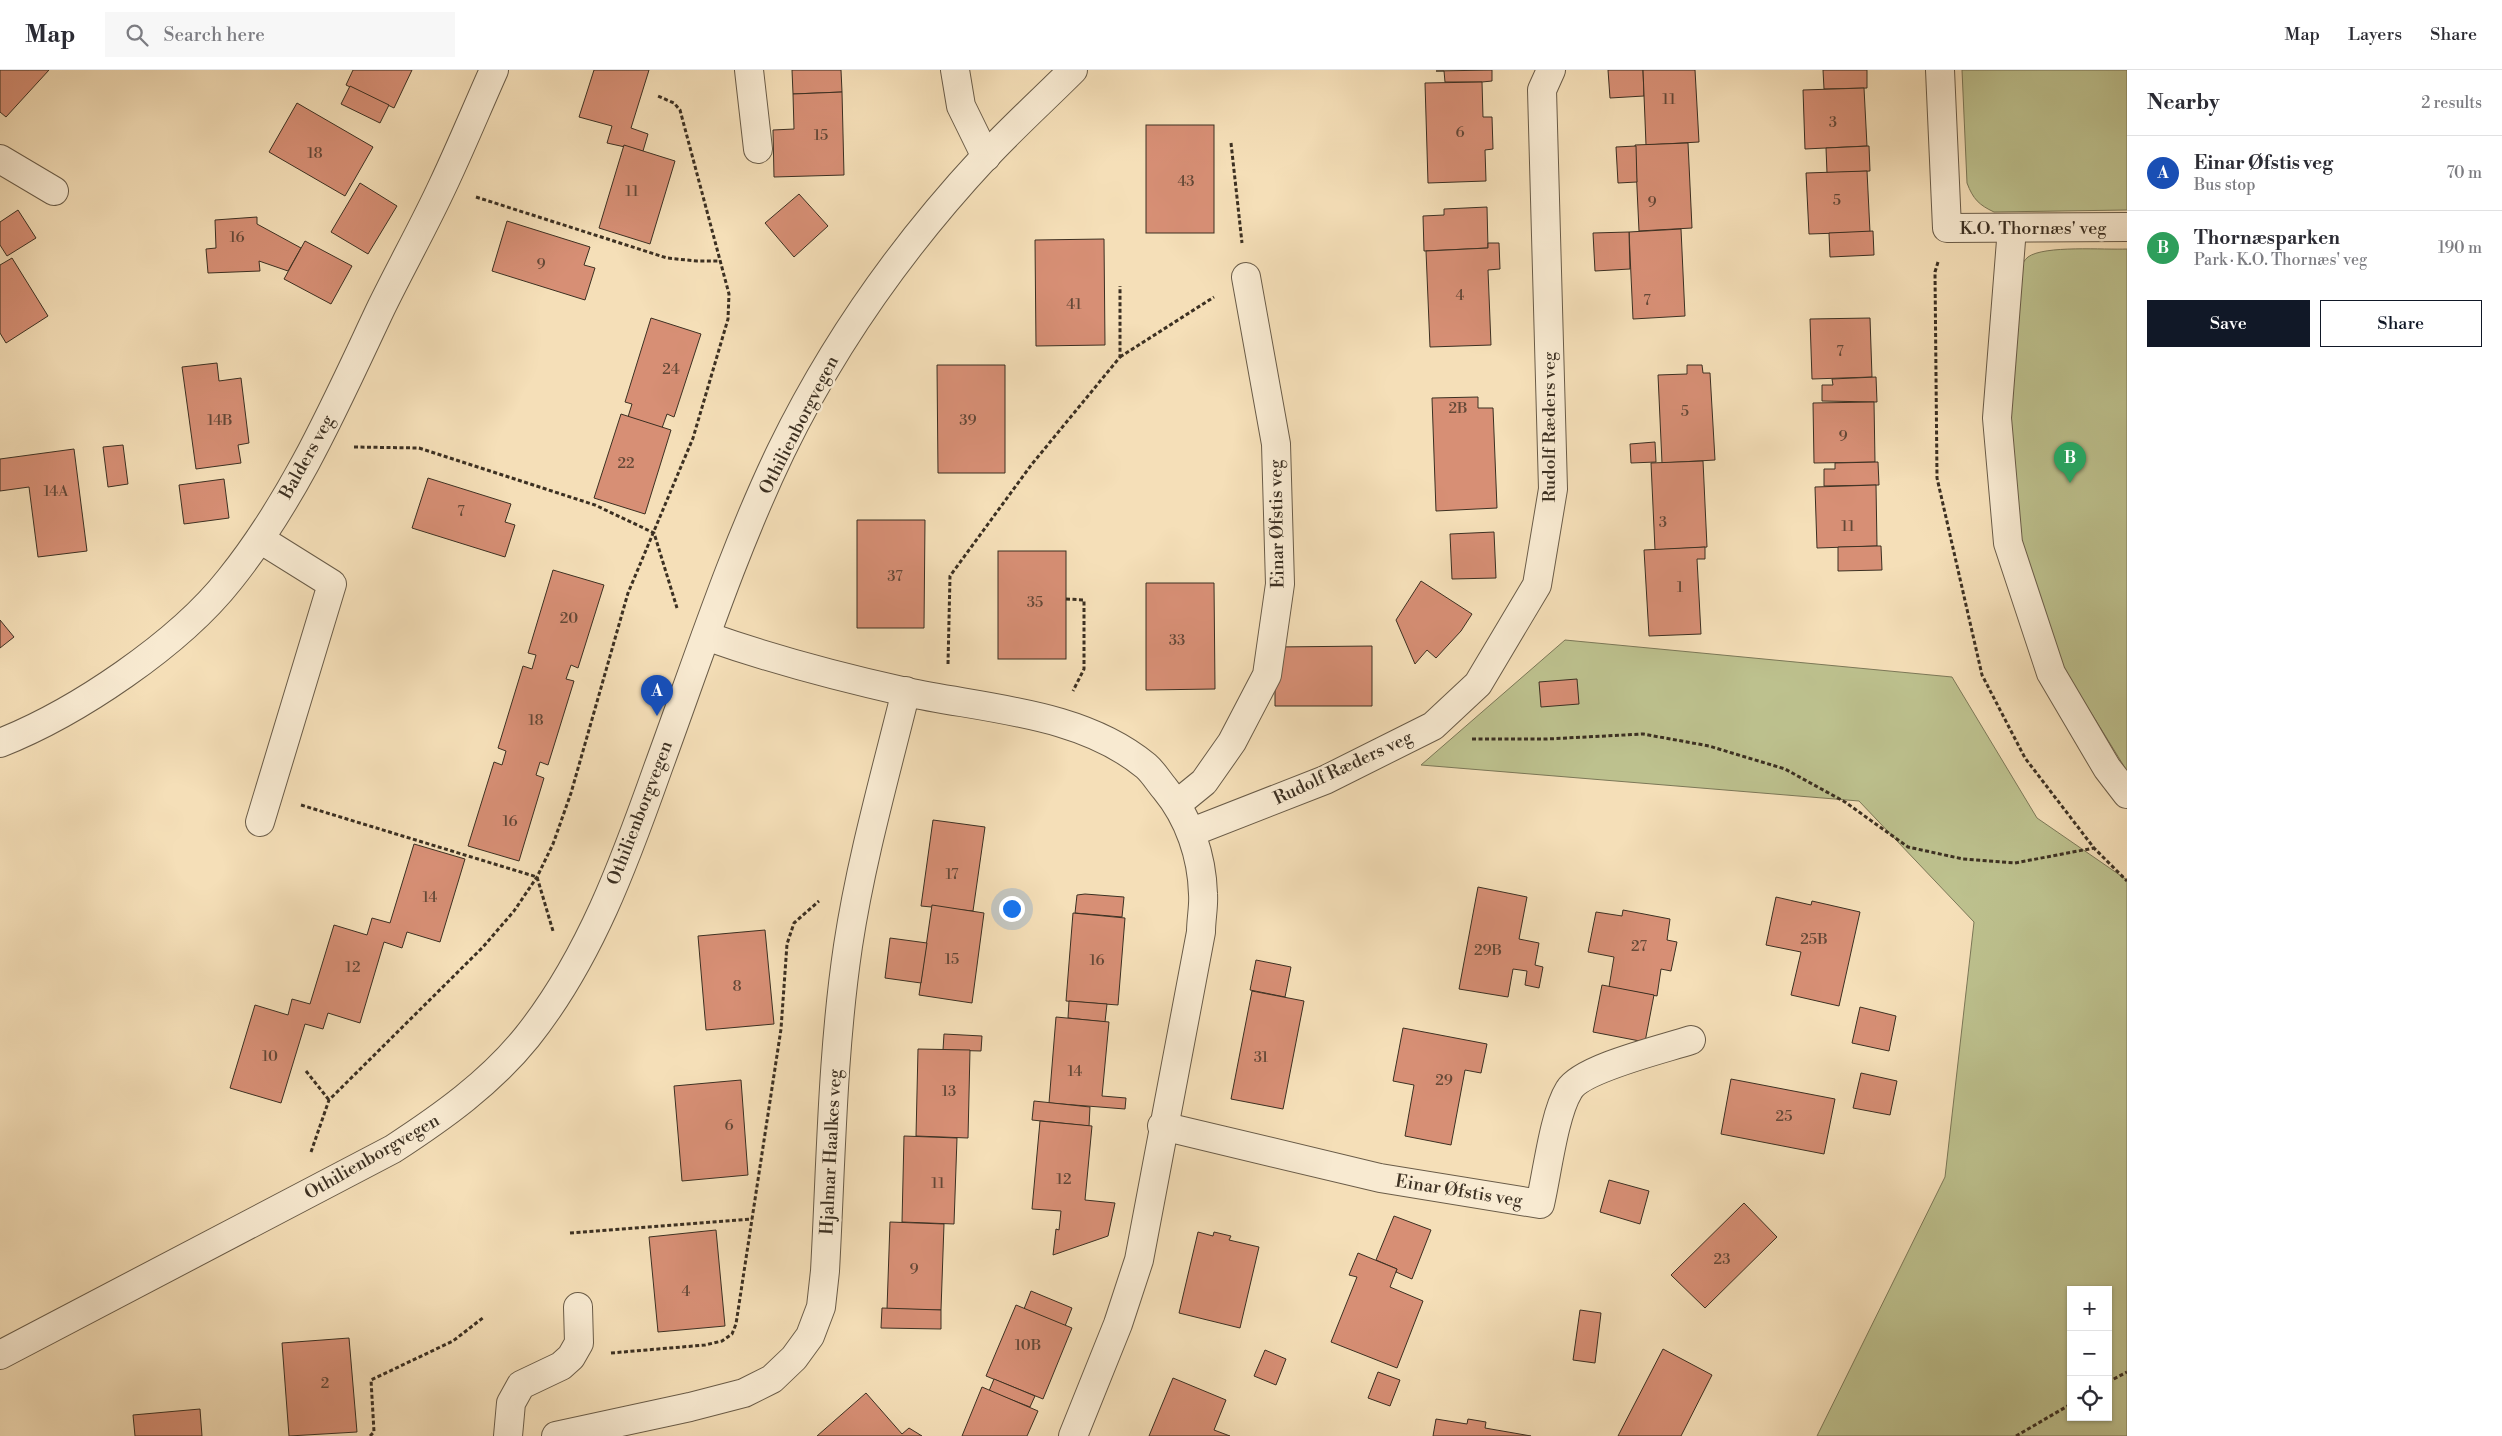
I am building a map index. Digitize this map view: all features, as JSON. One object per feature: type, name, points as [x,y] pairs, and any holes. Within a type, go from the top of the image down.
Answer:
[{"type":"street","name":"Balders veg","points":[[0,743],[24,734],[86,700],[144,658],[188,622],[229,581],[260,539],[316,445],[390,290],[444,184],[494,70]]},
{"type":"street","points":[[749,70],[758,149]]},
{"type":"street","points":[[955,70],[960,106],[986,157]]},
{"type":"street","name":"Othilienborgvegen","points":[[0,1355],[393,1149],[447,1114],[490,1077],[527,1037],[544,1013],[591,934],[620,869],[706,636],[781,451],[836,351],[910,244],[986,157],[1073,70]]},
{"type":"street","name":"Rudolf Ræders veg","points":[[1192,832],[1325,780],[1433,726],[1478,684],[1538,585],[1552,490],[1542,90],[1551,70]]},
{"type":"street","name":"K.O. Thornæs' veg","points":[[1940,70],[1947,228],[2127,227]]},
{"type":"street","points":[[0,160],[54,191]]},
{"type":"street","points":[[2012,228],[1997,418],[2008,543],[2051,673],[2107,768],[2127,794]]},
{"type":"street","name":"Einar Øfstis veg","points":[[1177,804],[1204,782],[1232,742],[1267,675],[1280,584],[1276,444],[1246,277]]},
{"type":"street","points":[[260,539],[332,584],[260,822]]},
{"type":"street","points":[[706,636],[743,649],[906,692],[1048,720],[1077,729],[1114,745],[1147,767],[1177,804],[1192,832],[1203,893],[1201,932],[1162,1126],[1139,1260],[1118,1324],[1073,1436]]},
{"type":"street","name":"Hjalmar Haalkes veg","points":[[556,1436],[690,1407],[744,1393],[772,1379],[794,1358],[810,1336],[821,1307],[839,1019],[862,872],[906,692]]},
{"type":"street","name":"Einar Øfstis veg","points":[[1162,1126],[1380,1178],[1540,1204],[1560,1113],[1569,1089],[1581,1077],[1602,1068],[1691,1040]]},
{"type":"street","points":[[508,1436],[510,1403],[521,1385],[561,1366],[571,1357],[579,1343],[578,1308]]},
{"type":"path","points":[[309,1156],[329,1100],[483,947],[514,911],[537,877],[553,844],[571,793],[628,594],[693,438],[728,319],[729,294],[680,110],[674,103],[658,96]]},
{"type":"path","points":[[948,700],[950,576],[1032,464],[1120,357],[1246,277],[1231,142]]},
{"type":"path","points":[[444,184],[667,258],[720,261]]},
{"type":"path","points":[[1120,286],[1120,357]]},
{"type":"path","points":[[316,445],[419,448],[595,505],[654,533],[679,612]]},
{"type":"path","points":[[1066,599],[1084,600],[1084,669],[1072,692],[1077,729]]},
{"type":"path","points":[[1433,726],[1475,740],[1546,739],[1643,734],[1709,746],[1785,769],[1845,802],[1908,847],[1964,859],[2015,862],[2094,848]]},
{"type":"path","points":[[268,795],[537,877]]},
{"type":"path","points":[[571,1357],[704,1345],[722,1341],[732,1334],[736,1324],[781,1029],[789,932],[794,923],[833,888],[862,872]]},
{"type":"path","points":[[537,877],[553,930],[558,938]]},
{"type":"path","points":[[306,1071],[329,1100]]},
{"type":"path","points":[[570,1233],[752,1219]]},
{"type":"path","points":[[370,1436],[374,1432],[371,1380],[453,1341],[484,1317]]},
{"type":"path","points":[[2112,1380],[2127,1372]]},
{"type":"path","points":[[2016,1436],[2067,1406]]},
{"type":"green space","points":[[1962,70],[2127,70],[2127,210],[1994,212],[1980,204],[1967,183]]},
{"type":"green space","points":[[2061,249],[2127,249],[2127,771],[2056,656],[2025,569],[2009,449],[2009,368],[2019,269],[2027,258],[2036,253]]},
{"type":"green space","points":[[1565,640],[1952,677],[2037,818],[2127,880],[2127,1436],[1817,1436],[1945,1177],[1974,922],[1859,801],[1421,765]]},
{"type":"building","points":[[0,70],[49,70],[6,117],[0,112]]},
{"type":"building","points":[[353,70],[412,70],[394,108],[346,85]]},
{"type":"building","points":[[594,70],[649,70],[631,128],[648,134],[643,151],[607,143],[612,126],[579,117]]},
{"type":"building","points":[[792,70],[841,70],[842,92],[793,94]]},
{"type":"building","points":[[1492,70],[1492,81],[1482,82],[1445,82],[1444,71],[1436,71]]},
{"type":"building","points":[[1608,70],[1643,70],[1644,96],[1610,98]]},
{"type":"building","points":[[1643,70],[1695,70],[1699,142],[1646,145]]},
{"type":"building","points":[[1823,70],[1867,70],[1867,88],[1824,89]]},
{"type":"building","points":[[1482,82],[1483,117],[1492,117],[1493,149],[1485,150],[1486,181],[1428,183],[1425,83]]},
{"type":"building","points":[[350,86],[389,105],[380,123],[341,104]]},
{"type":"building","points":[[1864,88],[1867,146],[1805,149],[1803,90]]},
{"type":"building","points":[[842,92],[844,175],[774,177],[773,130],[794,129],[793,94]]},
{"type":"building","points":[[297,103],[373,147],[345,196],[269,152]]},
{"type":"building","points":[[1146,125],[1214,125],[1214,233],[1146,233]]},
{"type":"building","points":[[1688,143],[1692,228],[1639,231],[1635,145]]},
{"type":"building","points":[[624,145],[675,161],[650,244],[599,228]]},
{"type":"building","points":[[1636,146],[1637,182],[1618,183],[1616,147]]},
{"type":"building","points":[[1869,146],[1870,171],[1827,173],[1826,148]]},
{"type":"building","points":[[1867,171],[1870,232],[1809,234],[1806,173]]},
{"type":"building","points":[[360,183],[397,206],[368,254],[331,232]]},
{"type":"building","points":[[799,194],[828,226],[794,257],[765,223]]},
{"type":"building","points":[[1487,207],[1488,248],[1424,251],[1423,216],[1444,215],[1444,209]]},
{"type":"building","points":[[18,210],[36,238],[7,256],[0,245],[0,222]]},
{"type":"building","points":[[257,217],[257,224],[301,248],[288,271],[259,261],[260,271],[208,273],[206,249],[216,248],[215,220]]},
{"type":"building","points":[[507,221],[590,247],[584,265],[595,268],[585,300],[492,271]]},
{"type":"building","points":[[1681,229],[1685,316],[1633,319],[1629,232]]},
{"type":"building","points":[[1873,231],[1874,255],[1830,257],[1829,233]]},
{"type":"building","points":[[1629,232],[1630,269],[1595,271],[1593,233]]},
{"type":"building","points":[[1104,239],[1105,345],[1036,346],[1035,240]]},
{"type":"building","points":[[305,241],[352,266],[331,304],[284,279]]},
{"type":"building","points":[[1488,243],[1499,243],[1500,269],[1488,270],[1491,345],[1430,347],[1426,251],[1488,248]]},
{"type":"building","points":[[12,258],[48,316],[6,343],[0,333],[0,265]]},
{"type":"building","points":[[651,318],[701,334],[674,417],[667,414],[662,428],[628,417],[632,404],[625,402]]},
{"type":"building","points":[[1870,318],[1872,377],[1812,379],[1810,319]]},
{"type":"building","points":[[217,363],[219,381],[241,378],[249,443],[238,445],[241,463],[196,469],[182,367]]},
{"type":"building","points":[[937,365],[1005,365],[1005,473],[938,473]]},
{"type":"building","points":[[1687,365],[1702,365],[1703,373],[1710,373],[1715,460],[1662,463],[1658,375],[1687,374]]},
{"type":"building","points":[[1876,377],[1877,402],[1822,401],[1822,385],[1833,385],[1832,379]]},
{"type":"building","points":[[1478,397],[1478,408],[1493,408],[1497,508],[1436,511],[1432,398]]},
{"type":"building","points":[[1874,402],[1875,462],[1814,463],[1813,403]]},
{"type":"building","points":[[621,414],[671,430],[645,514],[594,498]]},
{"type":"building","points":[[1655,442],[1656,462],[1631,463],[1630,444]]},
{"type":"building","points":[[123,445],[128,484],[108,487],[103,447]]},
{"type":"building","points":[[74,449],[87,551],[38,557],[29,487],[0,491],[0,459]]},
{"type":"building","points":[[1703,461],[1707,547],[1655,550],[1651,463]]},
{"type":"building","points":[[1878,462],[1879,485],[1824,486],[1824,469],[1835,469],[1835,463]]},
{"type":"building","points":[[428,478],[511,504],[505,522],[515,525],[505,557],[412,528]]},
{"type":"building","points":[[224,479],[229,518],[184,524],[179,485]]},
{"type":"building","points":[[1876,485],[1877,546],[1817,548],[1815,487]]},
{"type":"building","points":[[857,520],[925,520],[924,628],[857,628]]},
{"type":"building","points":[[1494,532],[1496,578],[1452,579],[1450,534]]},
{"type":"building","points":[[1881,546],[1882,570],[1838,571],[1838,547]]},
{"type":"building","points":[[1705,547],[1705,559],[1697,559],[1701,634],[1649,636],[1644,550]]},
{"type":"building","points":[[998,551],[1066,551],[1066,659],[998,659]]},
{"type":"building","points":[[553,570],[604,585],[578,668],[571,665],[566,679],[574,681],[548,765],[540,762],[536,775],[544,778],[519,861],[468,846],[494,762],[502,765],[506,751],[498,748],[523,666],[532,669],[536,655],[528,653]]},
{"type":"building","points":[[1421,581],[1472,614],[1461,631],[1436,658],[1427,650],[1415,664],[1396,620]]},
{"type":"building","points":[[1146,583],[1214,583],[1215,689],[1146,690]]},
{"type":"building","points":[[0,620],[14,637],[0,648]]},
{"type":"building","points":[[1372,646],[1372,706],[1275,706],[1275,647]]},
{"type":"building","points":[[1577,679],[1579,704],[1541,707],[1539,682]]},
{"type":"building","points":[[933,820],[985,827],[973,911],[921,906]]},
{"type":"building","points":[[414,844],[465,859],[440,942],[407,932],[402,948],[384,942],[360,1023],[328,1013],[323,1029],[305,1024],[281,1103],[230,1088],[255,1005],[288,1015],[292,999],[310,1004],[334,925],[367,935],[372,918],[390,923]]},
{"type":"building","points":[[1478,887],[1527,897],[1519,939],[1539,943],[1535,965],[1543,967],[1539,988],[1525,985],[1527,971],[1513,969],[1508,997],[1459,989]]},
{"type":"building","points":[[1077,895],[1124,897],[1122,917],[1075,913]]},
{"type":"building","points":[[1776,897],[1811,905],[1812,901],[1860,912],[1839,1006],[1791,995],[1801,952],[1766,945]]},
{"type":"building","points":[[932,905],[984,913],[972,1003],[919,995]]},
{"type":"building","points":[[1623,910],[1670,919],[1667,940],[1677,942],[1671,971],[1661,969],[1657,996],[1609,987],[1614,957],[1588,952],[1596,912],[1622,916]]},
{"type":"building","points":[[1073,913],[1125,918],[1118,1005],[1066,1001]]},
{"type":"building","points":[[765,930],[774,1024],[706,1030],[698,936]]},
{"type":"building","points":[[890,938],[927,943],[921,983],[885,978]]},
{"type":"building","points":[[1256,960],[1291,967],[1285,997],[1250,990]]},
{"type":"building","points":[[1602,985],[1654,995],[1645,1042],[1593,1032]]},
{"type":"building","points":[[1252,991],[1304,1001],[1283,1109],[1231,1099]]},
{"type":"building","points":[[1069,1001],[1107,1004],[1105,1022],[1068,1018]]},
{"type":"building","points":[[1860,1007],[1896,1016],[1889,1051],[1852,1043]]},
{"type":"building","points":[[1056,1017],[1109,1022],[1102,1096],[1126,1098],[1125,1109],[1049,1103]]},
{"type":"building","points":[[1403,1028],[1487,1044],[1481,1073],[1465,1070],[1451,1145],[1405,1136],[1414,1085],[1393,1081]]},
{"type":"building","points":[[944,1034],[982,1036],[981,1051],[943,1050]]},
{"type":"building","points":[[918,1049],[970,1050],[968,1138],[916,1136]]},
{"type":"building","points":[[1861,1073],[1897,1081],[1890,1115],[1853,1108]]},
{"type":"building","points":[[1731,1079],[1835,1099],[1824,1154],[1721,1134]]},
{"type":"building","points":[[741,1080],[748,1175],[682,1181],[674,1086]]},
{"type":"building","points":[[1034,1101],[1090,1107],[1089,1126],[1032,1120]]},
{"type":"building","points":[[1040,1121],[1092,1126],[1085,1200],[1115,1203],[1108,1236],[1053,1255],[1056,1229],[1059,1230],[1061,1211],[1032,1209]]},
{"type":"building","points":[[904,1136],[957,1138],[954,1224],[902,1222]]},
{"type":"building","points":[[1609,1180],[1649,1191],[1640,1224],[1600,1212]]},
{"type":"building","points":[[1744,1203],[1777,1237],[1705,1308],[1671,1275]]},
{"type":"building","points":[[1394,1216],[1431,1230],[1412,1279],[1396,1272],[1397,1269],[1376,1260]]},
{"type":"building","points":[[890,1222],[944,1224],[941,1310],[887,1309]]},
{"type":"building","points":[[716,1230],[725,1326],[658,1332],[649,1237]]},
{"type":"building","points":[[1198,1232],[1213,1236],[1214,1232],[1231,1236],[1229,1240],[1259,1247],[1240,1328],[1179,1313]]},
{"type":"building","points":[[1358,1253],[1397,1269],[1390,1287],[1423,1301],[1397,1368],[1331,1342],[1357,1277],[1349,1275]]},
{"type":"building","points":[[1031,1291],[1072,1308],[1065,1326],[1024,1309]]},
{"type":"building","points":[[1016,1305],[1072,1328],[1043,1399],[986,1376]]},
{"type":"building","points":[[882,1308],[941,1310],[941,1329],[881,1328]]},
{"type":"building","points":[[1580,1310],[1601,1313],[1595,1363],[1573,1360]]},
{"type":"building","points":[[349,1338],[357,1432],[289,1436],[282,1343]]},
{"type":"building","points":[[1663,1349],[1712,1375],[1681,1436],[1618,1436]]},
{"type":"building","points":[[1265,1350],[1286,1359],[1276,1385],[1254,1376]]},
{"type":"building","points":[[1378,1372],[1400,1380],[1390,1406],[1368,1398]]},
{"type":"building","points":[[1173,1378],[1226,1400],[1214,1430],[1230,1436],[1149,1436]]},
{"type":"building","points":[[994,1379],[1035,1396],[1030,1407],[989,1391]]},
{"type":"building","points":[[982,1387],[1038,1411],[1027,1436],[962,1436]]},
{"type":"building","points":[[866,1393],[902,1434],[909,1428],[922,1436],[817,1436]]},
{"type":"building","points":[[200,1409],[202,1436],[135,1436],[133,1415]]},
{"type":"building","points":[[1436,1419],[1467,1424],[1468,1419],[1486,1422],[1485,1428],[1531,1436],[1433,1436]]},
{"type":"place","name":"Thornæsparken","points":[[2070,483]]},
{"type":"place","name":"Einar Øfstis veg","points":[[657,716]]}]
